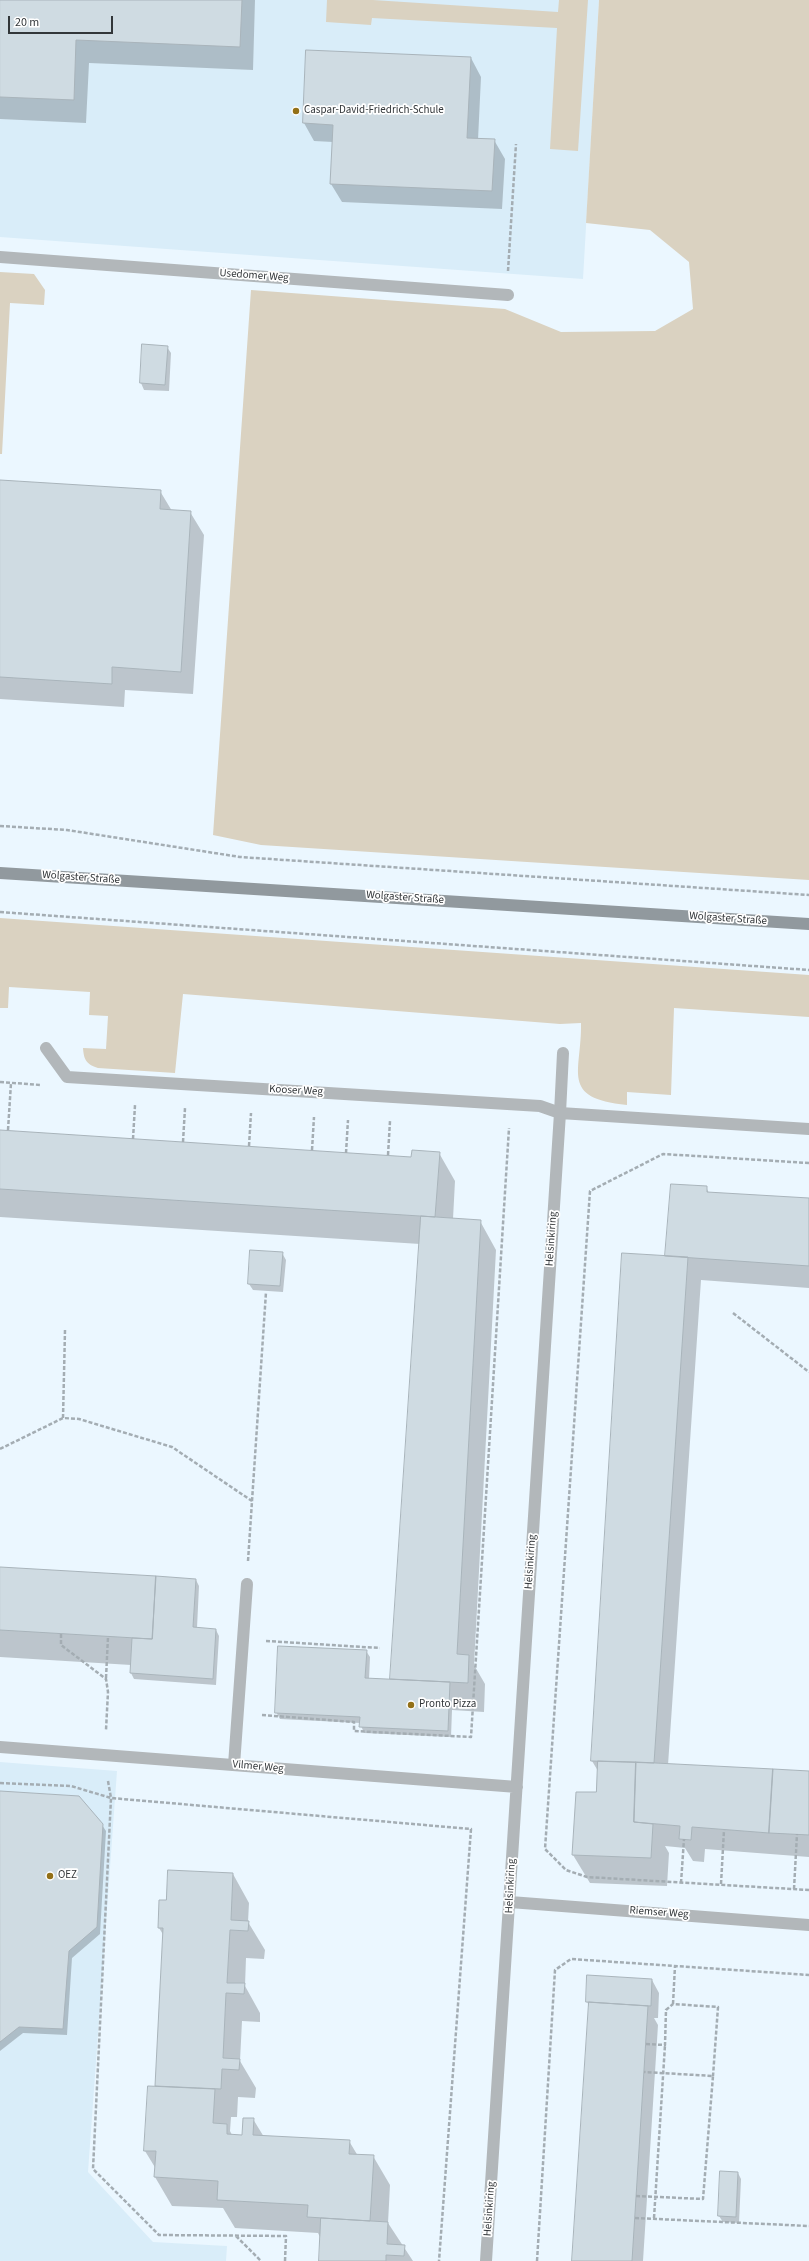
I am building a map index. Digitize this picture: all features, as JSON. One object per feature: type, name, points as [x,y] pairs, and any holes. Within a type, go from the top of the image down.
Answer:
[{"type":"main road","name":"Wolgaster Straße","points":[[0,873],[809,924]]},
{"type":"street","name":"Usedomer Weg","points":[[0,257],[508,295]]},
{"type":"street","name":"Kooser Weg","points":[[46,1048],[67,1077],[540,1106],[560,1113]]},
{"type":"street","name":"Helsinkiring","points":[[486,2261],[563,1053]]},
{"type":"street","points":[[560,1113],[809,1129]]},
{"type":"street","points":[[234,1765],[247,1584]]},
{"type":"street","name":"Vilmer Weg","points":[[0,1747],[517,1787]]},
{"type":"street","name":"Riemser Weg","points":[[510,1902],[809,1924]]},
{"type":"path","points":[[508,295],[516,144]]},
{"type":"path","points":[[0,826],[67,830],[240,857],[809,895]]},
{"type":"path","points":[[0,912],[809,970]]},
{"type":"path","points":[[0,1082],[42,1085]]},
{"type":"path","points":[[8,1130],[11,1083]]},
{"type":"path","points":[[133,1139],[136,1100]]},
{"type":"path","points":[[183,1142],[185,1103]]},
{"type":"path","points":[[249,1146],[251,1108]]},
{"type":"path","points":[[312,1150],[314,1112]]},
{"type":"path","points":[[346,1153],[348,1115]]},
{"type":"path","points":[[388,1155],[391,1118]]},
{"type":"path","points":[[238,1714],[354,1722],[354,1731],[472,1736],[510,1125]]},
{"type":"path","points":[[809,1163],[663,1154],[590,1191],[545,1849],[566,1870],[587,1877],[809,1890]]},
{"type":"path","points":[[247,1584],[266,1292]]},
{"type":"path","points":[[733,1313],[809,1372]]},
{"type":"path","points":[[63,1418],[65,1330]]},
{"type":"path","points":[[0,1449],[63,1418],[79,1419],[172,1446],[252,1501]]},
{"type":"path","points":[[61,1634],[61,1645],[106,1679]]},
{"type":"path","points":[[108,1637],[106,1679],[108,1692],[104,1755],[111,1798],[94,2169],[159,2235],[286,2236],[285,2261]]},
{"type":"path","points":[[243,1640],[380,1648]]},
{"type":"path","points":[[0,1783],[71,1786],[111,1798],[471,1829],[438,2261]]},
{"type":"path","points":[[721,1884],[724,1830]]},
{"type":"path","points":[[794,1889],[797,1834]]},
{"type":"path","points":[[681,1882],[684,1839]]},
{"type":"path","points":[[537,2261],[555,1970],[571,1959],[809,1975]]},
{"type":"path","points":[[673,2004],[675,1966]]},
{"type":"path","points":[[636,2196],[656,2197],[703,2199],[718,2008],[673,2004],[666,2010],[665,2045],[656,2197],[654,2218]]},
{"type":"path","points":[[646,2044],[665,2045]]},
{"type":"path","points":[[644,2072],[713,2076]]},
{"type":"path","points":[[635,2218],[809,2226]]},
{"type":"path","points":[[235,2235],[261,2261]]},
{"type":"shaded area","name":"Caspar-David-Friedrich-Schule","points":[[0,0],[599,0],[583,279],[0,237]]},
{"type":"shaded area","points":[[327,0],[373,0],[558,12],[559,0],[588,0],[578,151],[550,149],[557,28],[372,18],[371,25],[326,22]]},
{"type":"shaded area","points":[[599,0],[809,0],[809,880],[261,845],[213,835],[251,290],[505,309],[561,332],[655,331],[693,309],[689,262],[650,230],[586,223]]},
{"type":"shaded area","points":[[0,272],[34,274],[45,290],[44,305],[10,303],[2,454],[0,454]]},
{"type":"shaded area","points":[[0,918],[809,975],[809,1017],[674,1008],[671,1095],[627,1092],[627,1105],[606,1101],[591,1096],[583,1089],[579,1080],[578,1069],[581,1023],[560,1024],[183,994],[175,1073],[98,1068],[86,1061],[83,1048],[106,1049],[108,1016],[89,1015],[90,992],[9,987],[8,1008],[0,1008]]},
{"type":"shaded area","points":[[0,1762],[117,1771],[88,2172],[153,2242],[227,2246],[226,2261],[0,2261]]},
{"type":"building","points":[[0,0],[242,0],[240,47],[76,40],[74,100],[0,97]]},
{"type":"building","points":[[306,50],[471,57],[467,138],[495,139],[492,191],[330,184],[333,125],[303,123]]},
{"type":"building","points":[[142,344],[168,346],[165,385],[140,383]]},
{"type":"building","points":[[0,480],[161,490],[160,509],[191,511],[181,672],[112,667],[112,684],[0,677]]},
{"type":"building","points":[[0,1130],[411,1157],[412,1150],[440,1152],[435,1217],[0,1189]]},
{"type":"building","points":[[671,1184],[707,1186],[707,1192],[809,1198],[809,1266],[665,1256]]},
{"type":"building","points":[[421,1216],[481,1220],[457,1654],[469,1655],[468,1683],[390,1679]]},
{"type":"building","points":[[250,1250],[283,1252],[280,1286],[248,1284]]},
{"type":"building","points":[[622,1253],[688,1257],[654,1763],[591,1761]]},
{"type":"building","points":[[0,1567],[156,1576],[152,1639],[0,1630]]},
{"type":"building","points":[[156,1576],[196,1579],[193,1627],[216,1629],[213,1679],[130,1673],[132,1638],[152,1639]]},
{"type":"building","points":[[278,1646],[367,1650],[365,1678],[450,1682],[448,1731],[359,1727],[360,1717],[275,1713]]},
{"type":"building","points":[[598,1761],[636,1762],[634,1822],[653,1824],[651,1858],[572,1855],[576,1792],[596,1792]]},
{"type":"building","points":[[636,1762],[773,1769],[769,1833],[692,1827],[691,1840],[679,1839],[680,1826],[634,1822]]},
{"type":"building","points":[[773,1769],[809,1771],[809,1835],[769,1833]]},
{"type":"building","name":"OEZ","points":[[0,1791],[79,1796],[103,1824],[97,1927],[69,1951],[63,2029],[19,2027],[0,2042]]},
{"type":"building","points":[[168,1870],[233,1873],[231,1920],[249,1921],[248,1931],[230,1930],[227,1983],[245,1983],[244,1994],[226,1993],[223,2058],[240,2059],[239,2070],[222,2069],[221,2089],[155,2086],[163,1928],[158,1928],[159,1900],[166,1900]]},
{"type":"building","points":[[587,1975],[652,1979],[651,2006],[586,2002]]},
{"type":"building","points":[[589,2002],[648,2006],[632,2261],[572,2261]]},
{"type":"building","points":[[148,2086],[215,2089],[213,2123],[227,2124],[227,2134],[242,2135],[243,2118],[254,2118],[253,2135],[350,2140],[349,2154],[374,2155],[370,2221],[307,2217],[308,2205],[217,2200],[218,2181],[154,2177],[156,2151],[144,2151]]},
{"type":"building","points":[[720,2171],[738,2172],[736,2217],[718,2216]]},
{"type":"building","points":[[321,2218],[388,2222],[387,2244],[405,2245],[404,2256],[386,2255],[386,2261],[319,2261]]},
{"type":"place","name":"Caspar-David-Friedrich-Schule","points":[[296,111]]},
{"type":"place","name":"Pronto Pizza","points":[[411,1705]]},
{"type":"place","name":"OEZ","points":[[50,1876]]}]
